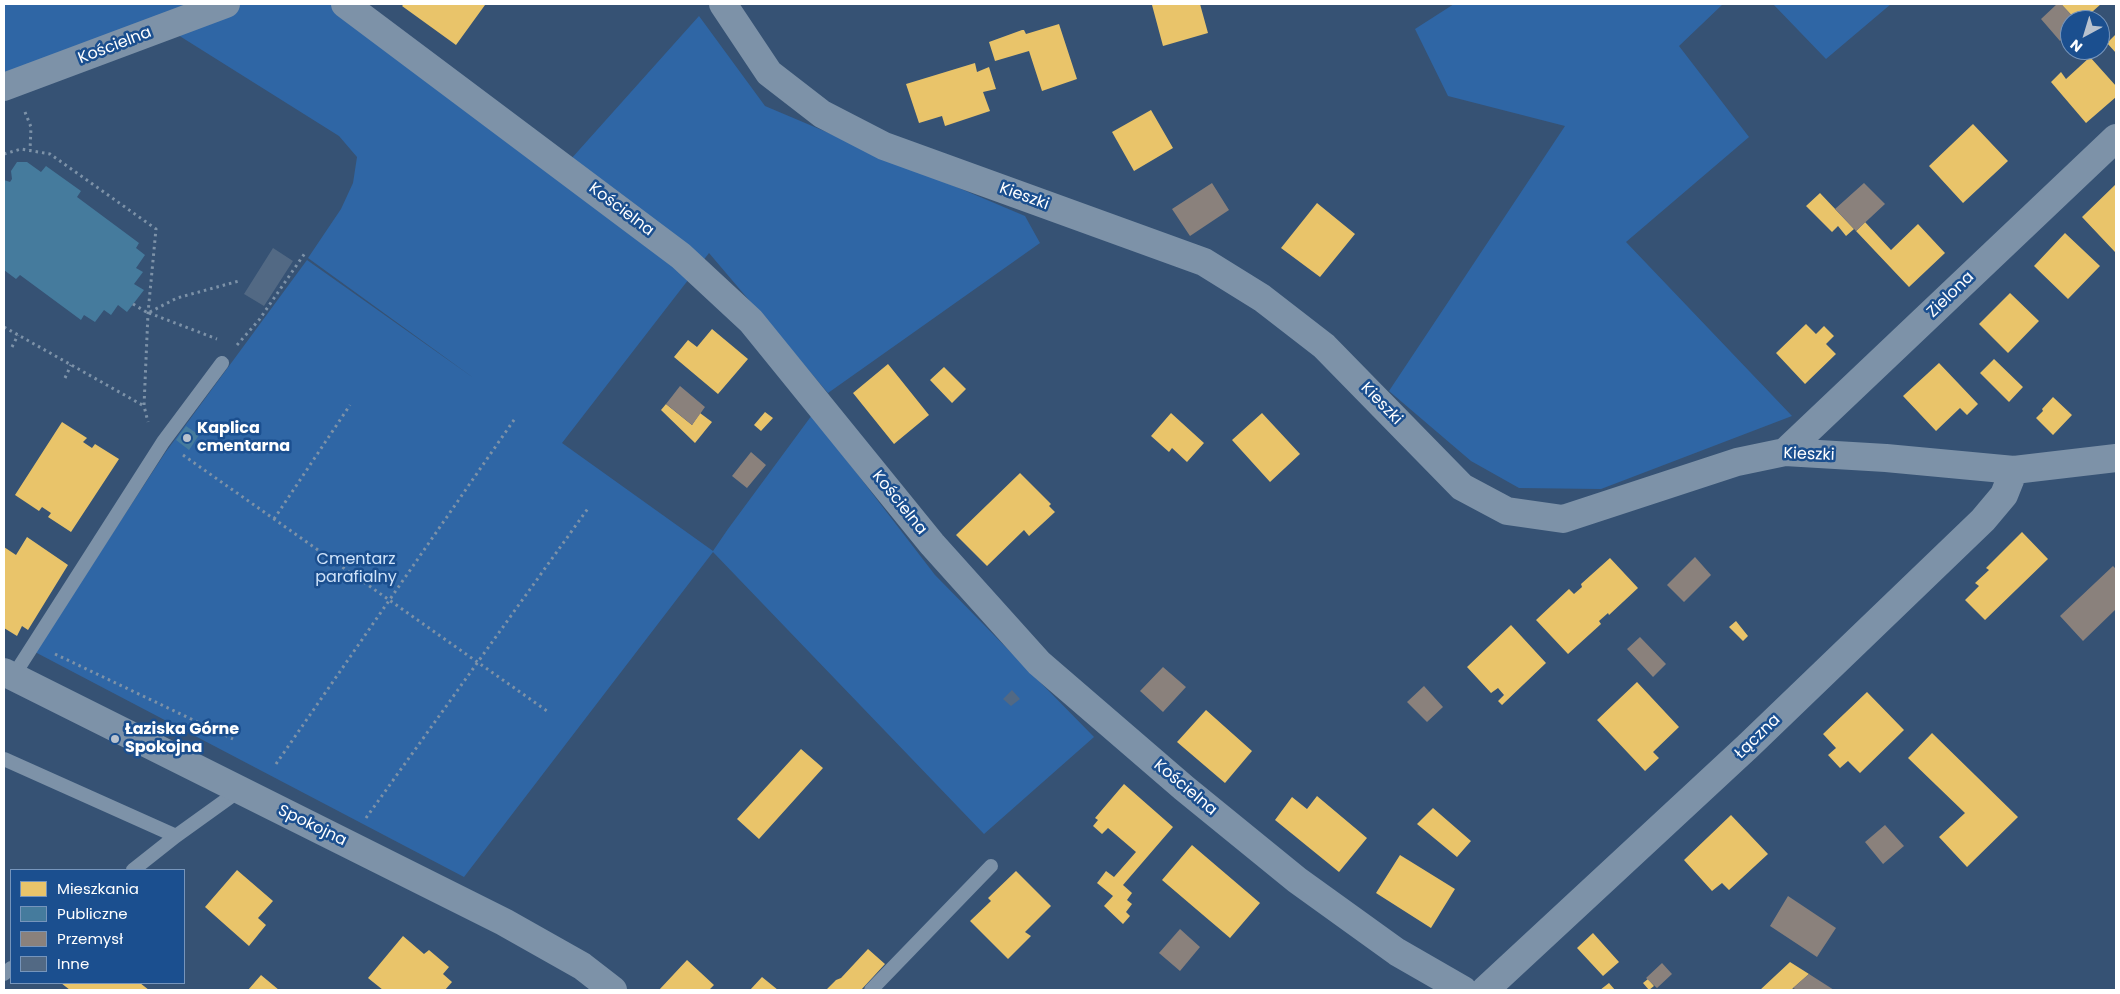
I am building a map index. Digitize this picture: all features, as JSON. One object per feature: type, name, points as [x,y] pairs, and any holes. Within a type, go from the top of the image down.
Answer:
[{"type":"street","name":"Kościelna","points":[[4,87],[226,4]]},
{"type":"street","name":"Kościelna","points":[[345,4],[681,256],[751,321],[932,544],[1039,663],[1184,788],[1297,880],[1397,952],[1463,990]]},
{"type":"street","name":"Kieszki","points":[[724,4],[769,72],[822,114],[884,146],[1204,262],[1262,298],[1324,346],[1462,487],[1507,512],[1563,520],[1737,462],[1785,452],[1886,458],[2014,470],[2116,458]]},
{"type":"street","name":"Zielona","points":[[1785,452],[2116,138]]},
{"type":"street","name":"Łączna","points":[[1485,990],[1748,746],[1983,520],[2004,495],[2014,470]]},
{"type":"street","name":"Spokojna","points":[[9,674],[504,922],[582,966],[613,990]]},
{"type":"lane","points":[[9,674],[34,644],[163,442],[222,363]]},
{"type":"lane","points":[[4,759],[176,836]]},
{"type":"lane","points":[[134,869],[240,790]]},
{"type":"lane","points":[[871,990],[991,866]]},
{"type":"path","points":[[24,111],[32,127],[30,150]]},
{"type":"path","points":[[4,154],[21,149],[50,154],[156,229],[148,313],[144,406],[149,426]]},
{"type":"path","points":[[222,363],[258,320],[305,253]]},
{"type":"path","points":[[148,313],[176,298],[239,281]]},
{"type":"path","points":[[133,304],[148,313],[210,335]]},
{"type":"path","points":[[4,327],[144,406]]},
{"type":"path","points":[[12,347],[18,335]]},
{"type":"path","points":[[65,378],[71,365]]},
{"type":"path","points":[[274,519],[350,406]]},
{"type":"path","points":[[276,764],[516,418]]},
{"type":"path","points":[[178,452],[547,710]]},
{"type":"path","points":[[366,818],[589,507]]},
{"type":"path","points":[[34,644],[233,739]]},
{"type":"green space","name":"Cmentarz parafialny","points":[[4,4],[334,4],[571,159],[699,16],[765,106],[1025,216],[1040,243],[828,393],[709,253],[562,443],[713,551],[812,415],[935,575],[1094,737],[984,834],[713,552],[464,877],[35,652],[165,453],[307,260],[475,379],[308,258],[341,209],[353,183],[357,157],[339,136],[178,35],[4,89]]},
{"type":"green space","points":[[1454,4],[1723,4],[1679,46],[1749,137],[1626,242],[1792,416],[1601,489],[1519,488],[1471,461],[1389,391],[1565,126],[1448,96],[1415,29]]},
{"type":"green space","points":[[1773,4],[1891,4],[1826,59]]},
{"type":"building: Mieszkania","points":[[404,4],[485,5],[456,45],[402,6]]},
{"type":"building: Mieszkania","points":[[1200,4],[1208,33],[1163,46],[1152,5]]},
{"type":"building: Mieszkania","points":[[2061,4],[2101,4],[2094,10],[2067,10]]},
{"type":"building: Mieszkania","points":[[1059,24],[1077,79],[1042,91],[1029,51],[995,61],[989,42],[1022,30],[1026,34]]},
{"type":"building: Mieszkania","points":[[2116,34],[2116,53],[2110,46],[2110,40]]},
{"type":"building: Mieszkania","points":[[2087,60],[2093,60],[2116,86],[2116,97],[2086,123],[2051,82],[2061,72],[2066,79]]},
{"type":"building: Mieszkania","points":[[975,63],[977,72],[989,67],[996,89],[983,92],[990,111],[945,126],[942,116],[919,123],[906,84]]},
{"type":"building: Mieszkania","points":[[1151,110],[1173,148],[1134,171],[1112,132]]},
{"type":"building: Mieszkania","points":[[1973,124],[2008,161],[1963,203],[1929,166]]},
{"type":"building: Mieszkania","points":[[2116,184],[2116,251],[2115,252],[2082,217]]},
{"type":"building: Mieszkania","points":[[1820,193],[1854,229],[1846,236],[1838,226],[1832,232],[1806,206]]},
{"type":"building: Mieszkania","points":[[1317,203],[1355,234],[1320,277],[1281,248]]},
{"type":"building: Mieszkania","points":[[1865,222],[1891,250],[1918,224],[1945,253],[1909,287],[1856,231]]},
{"type":"building: Mieszkania","points":[[2065,233],[2100,266],[2068,299],[2034,266]]},
{"type":"building: Mieszkania","points":[[2010,293],[2039,321],[2008,353],[1979,324]]},
{"type":"building: Mieszkania","points":[[1806,324],[1816,334],[1824,326],[1834,336],[1826,344],[1836,354],[1805,384],[1776,353]]},
{"type":"building: Mieszkania","points":[[712,329],[748,359],[718,394],[674,357],[688,340],[697,347]]},
{"type":"building: Mieszkania","points":[[1994,359],[2023,387],[2009,402],[1980,373]]},
{"type":"building: Mieszkania","points":[[1939,363],[1978,404],[1967,415],[1960,408],[1936,431],[1903,396]]},
{"type":"building: Mieszkania","points":[[888,364],[929,415],[894,444],[853,393]]},
{"type":"building: Mieszkania","points":[[944,367],[966,389],[952,403],[930,380]]},
{"type":"building: Mieszkania","points":[[2053,397],[2072,415],[2053,435],[2036,418]]},
{"type":"building: Mieszkania","points":[[666,404],[692,425],[700,413],[712,422],[695,443],[661,410]]},
{"type":"building: Mieszkania","points":[[765,412],[773,418],[761,431],[754,425]]},
{"type":"building: Mieszkania","points":[[1171,413],[1204,443],[1187,462],[1172,448],[1169,452],[1151,436]]},
{"type":"building: Mieszkania","points":[[1262,413],[1300,454],[1270,482],[1232,440]]},
{"type":"building: Mieszkania","points":[[62,422],[87,438],[83,442],[92,448],[95,444],[119,459],[71,532],[48,517],[51,513],[42,507],[39,511],[15,495]]},
{"type":"building: Mieszkania","points":[[1020,473],[1051,504],[1049,506],[1055,512],[1029,536],[1024,530],[987,566],[956,535]]},
{"type":"building: Mieszkania","points":[[2022,532],[2048,559],[1985,620],[1965,600],[1979,586],[1975,583],[1989,570],[1986,568]]},
{"type":"building: Mieszkania","points":[[27,537],[68,565],[28,630],[22,626],[17,636],[4,628],[4,547],[16,555]]},
{"type":"building: Mieszkania","points":[[1610,558],[1638,588],[1609,615],[1608,613],[1599,621],[1601,624],[1568,654],[1536,620],[1569,589],[1574,594],[1582,587],[1581,584]]},
{"type":"building: Mieszkania","points":[[1736,621],[1748,636],[1743,641],[1729,627]]},
{"type":"building: Mieszkania","points":[[1511,625],[1546,663],[1502,705],[1498,701],[1504,695],[1498,688],[1491,693],[1467,667]]},
{"type":"building: Mieszkania","points":[[1637,682],[1679,727],[1653,752],[1659,758],[1645,771],[1597,720]]},
{"type":"building: Mieszkania","points":[[1867,692],[1904,730],[1860,773],[1848,761],[1840,768],[1828,755],[1836,748],[1823,734]]},
{"type":"building: Mieszkania","points":[[1206,710],[1252,751],[1225,783],[1177,742]]},
{"type":"building: Mieszkania","points":[[1932,733],[2018,817],[1967,867],[1939,837],[1965,813],[1908,758]]},
{"type":"building: Mieszkania","points":[[801,749],[823,768],[759,839],[737,819]]},
{"type":"building: Mieszkania","points":[[1124,784],[1173,827],[1123,885],[1132,893],[1127,900],[1132,904],[1126,912],[1130,916],[1123,924],[1104,906],[1113,896],[1097,883],[1106,871],[1114,877],[1136,852],[1108,828],[1102,834],[1093,826],[1098,820],[1095,818]]},
{"type":"building: Mieszkania","points":[[1317,796],[1367,838],[1339,872],[1275,820],[1292,797],[1307,809]]},
{"type":"building: Mieszkania","points":[[1433,808],[1471,841],[1457,857],[1417,824]]},
{"type":"building: Mieszkania","points":[[1731,815],[1768,854],[1729,890],[1722,883],[1712,891],[1684,860]]},
{"type":"building: Mieszkania","points":[[1192,845],[1260,903],[1230,938],[1162,880]]},
{"type":"building: Mieszkania","points":[[1400,855],[1455,889],[1431,928],[1376,893]]},
{"type":"building: Mieszkania","points":[[237,870],[273,901],[258,918],[266,925],[249,946],[205,907]]},
{"type":"building: Mieszkania","points":[[1016,871],[1051,906],[1025,932],[1031,936],[1008,959],[970,921],[991,901],[988,898]]},
{"type":"building: Mieszkania","points":[[1593,933],[1619,962],[1603,976],[1577,948]]},
{"type":"building: Mieszkania","points":[[403,936],[424,954],[429,950],[449,967],[443,974],[452,982],[445,990],[383,990],[368,978]]},
{"type":"building: Mieszkania","points":[[868,949],[885,964],[861,990],[826,990],[836,980],[841,978]]},
{"type":"building: Mieszkania","points":[[687,960],[714,985],[709,990],[659,990]]},
{"type":"building: Mieszkania","points":[[1790,962],[1809,974],[1791,990],[1760,990]]},
{"type":"building: Mieszkania","points":[[261,975],[279,990],[248,990]]},
{"type":"building: Mieszkania","points":[[762,977],[778,990],[750,990]]},
{"type":"building: Mieszkania","points":[[1648,979],[1654,986],[1649,990],[1643,983]]},
{"type":"building: Mieszkania","points":[[1609,983],[1615,990],[1600,990]]},
{"type":"building: Mieszkania","points":[[62,984],[141,984],[149,990],[70,990]]},
{"type":"building: Publiczne","points":[[17,162],[27,162],[41,172],[46,166],[81,191],[77,197],[139,243],[136,248],[145,255],[136,268],[143,272],[134,284],[144,290],[127,312],[118,305],[111,315],[104,310],[95,322],[84,315],[81,320],[20,275],[16,279],[4,270],[4,180],[10,182],[12,179],[11,171]]},
{"type":"building: Publiczne","name":"Kaplica cmentarna","points":[[186,426],[199,435],[189,450],[176,440]]},
{"type":"building: Przemysł","points":[[2057,4],[2061,4],[2067,10],[2060,10],[2060,41],[2041,19]]},
{"type":"building: Przemysł","points":[[1212,183],[1229,210],[1190,236],[1172,209]]},
{"type":"building: Przemysł","points":[[1864,183],[1885,204],[1856,231],[1835,209]]},
{"type":"building: Przemysł","points":[[680,386],[705,407],[692,425],[666,404]]},
{"type":"building: Przemysł","points":[[751,452],[766,465],[747,488],[732,476]]},
{"type":"building: Przemysł","points":[[1695,557],[1711,575],[1684,602],[1667,585]]},
{"type":"building: Przemysł","points":[[2113,566],[2116,569],[2116,609],[2083,641],[2060,616]]},
{"type":"building: Przemysł","points":[[1640,637],[1666,664],[1653,677],[1627,649]]},
{"type":"building: Przemysł","points":[[1163,667],[1186,687],[1163,712],[1140,691]]},
{"type":"building: Przemysł","points":[[1424,686],[1443,707],[1427,722],[1407,702]]},
{"type":"building: Przemysł","points":[[1885,825],[1904,846],[1883,864],[1865,842]]},
{"type":"building: Przemysł","points":[[1788,896],[1836,928],[1817,957],[1770,926]]},
{"type":"building: Przemysł","points":[[1180,929],[1200,947],[1180,971],[1159,953]]},
{"type":"building: Przemysł","points":[[1662,963],[1672,974],[1657,988],[1646,978]]},
{"type":"building: Przemysł","points":[[1809,974],[1834,990],[1797,990],[1793,988]]},
{"type":"building: Inne","points":[[273,248],[293,261],[264,306],[244,294]]},
{"type":"building: Inne","points":[[1012,690],[1020,699],[1011,706],[1003,699]]},
{"type":"place","name":"Kaplica cmentarna","points":[[187,438]]},
{"type":"place","name":"Łaziska Górne Spokojna","points":[[115,739]]}]
